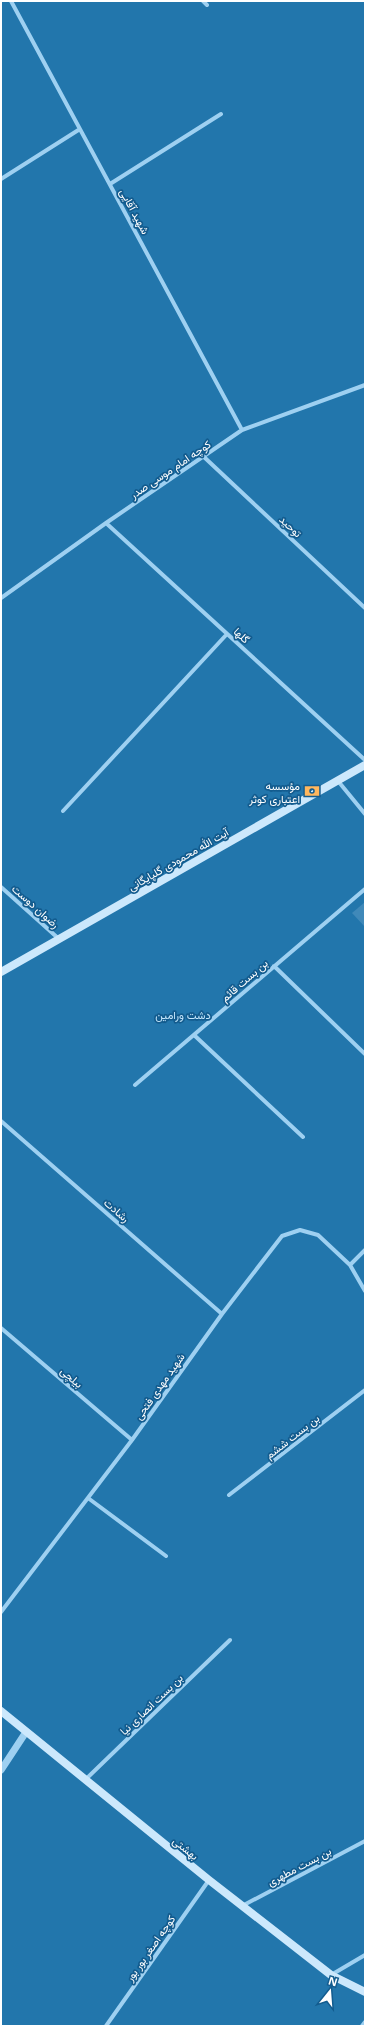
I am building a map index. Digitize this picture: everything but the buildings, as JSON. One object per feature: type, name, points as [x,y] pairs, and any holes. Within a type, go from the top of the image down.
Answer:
[{"type":"main road","name":"آیت الله محمودی گلپایگانی","points":[[1,972],[365,765]]},
{"type":"main road","name":"بهشتی","points":[[1,1711],[242,1906],[332,1975],[365,1992]]},
{"type":"street","name":"شهید آقایی","points":[[11,1],[242,430]]},
{"type":"street","points":[[203,1],[207,6]]},
{"type":"street","points":[[110,184],[221,114]]},
{"type":"street","points":[[1,179],[80,129]]},
{"type":"street","name":"کوچه امام موسی صدر","points":[[1,598],[106,523],[242,430],[365,385]]},
{"type":"street","name":"توحید","points":[[204,457],[365,608]]},
{"type":"street","name":"گلها","points":[[106,523],[365,760]]},
{"type":"street","points":[[63,811],[227,634]]},
{"type":"street","points":[[338,780],[365,814]]},
{"type":"street","name":"رضوان دوست","points":[[1,887],[59,939]]},
{"type":"street","name":"بن بست قائم","points":[[135,1085],[365,889]]},
{"type":"street","points":[[274,966],[365,1054]]},
{"type":"street","points":[[194,1035],[303,1137]]},
{"type":"street","name":"رشادت","points":[[1,1121],[222,1314]]},
{"type":"street","name":"شهید مهدی فتحی","points":[[1,1612],[132,1440],[222,1314],[282,1236],[300,1230],[318,1235],[350,1265],[365,1292]]},
{"type":"street","points":[[350,1265],[365,1250]]},
{"type":"street","name":"بیلچی","points":[[1,1328],[132,1440]]},
{"type":"street","name":"بن بست ششم","points":[[229,1495],[365,1390]]},
{"type":"street","points":[[88,1498],[166,1556]]},
{"type":"street","name":"بن بست انصاری نیا","points":[[85,1780],[230,1640]]},
{"type":"street","points":[[1,1770],[26,1732]]},
{"type":"street","name":"بن بست مطهری","points":[[242,1906],[365,1841]]},
{"type":"street","name":"کوچه اصغر بور بور","points":[[106,2026],[209,1880]]},
{"type":"street","points":[[332,1975],[365,1955]]},
{"type":"street","points":[[362,2026],[365,2022]]},
{"type":"green space","name":"دشت ورامین","points":[[1,1],[365,1],[365,2026],[1,2026]]},
{"type":"place","name":"مؤسسه اعتباری کوثر","points":[[312,791]]}]
